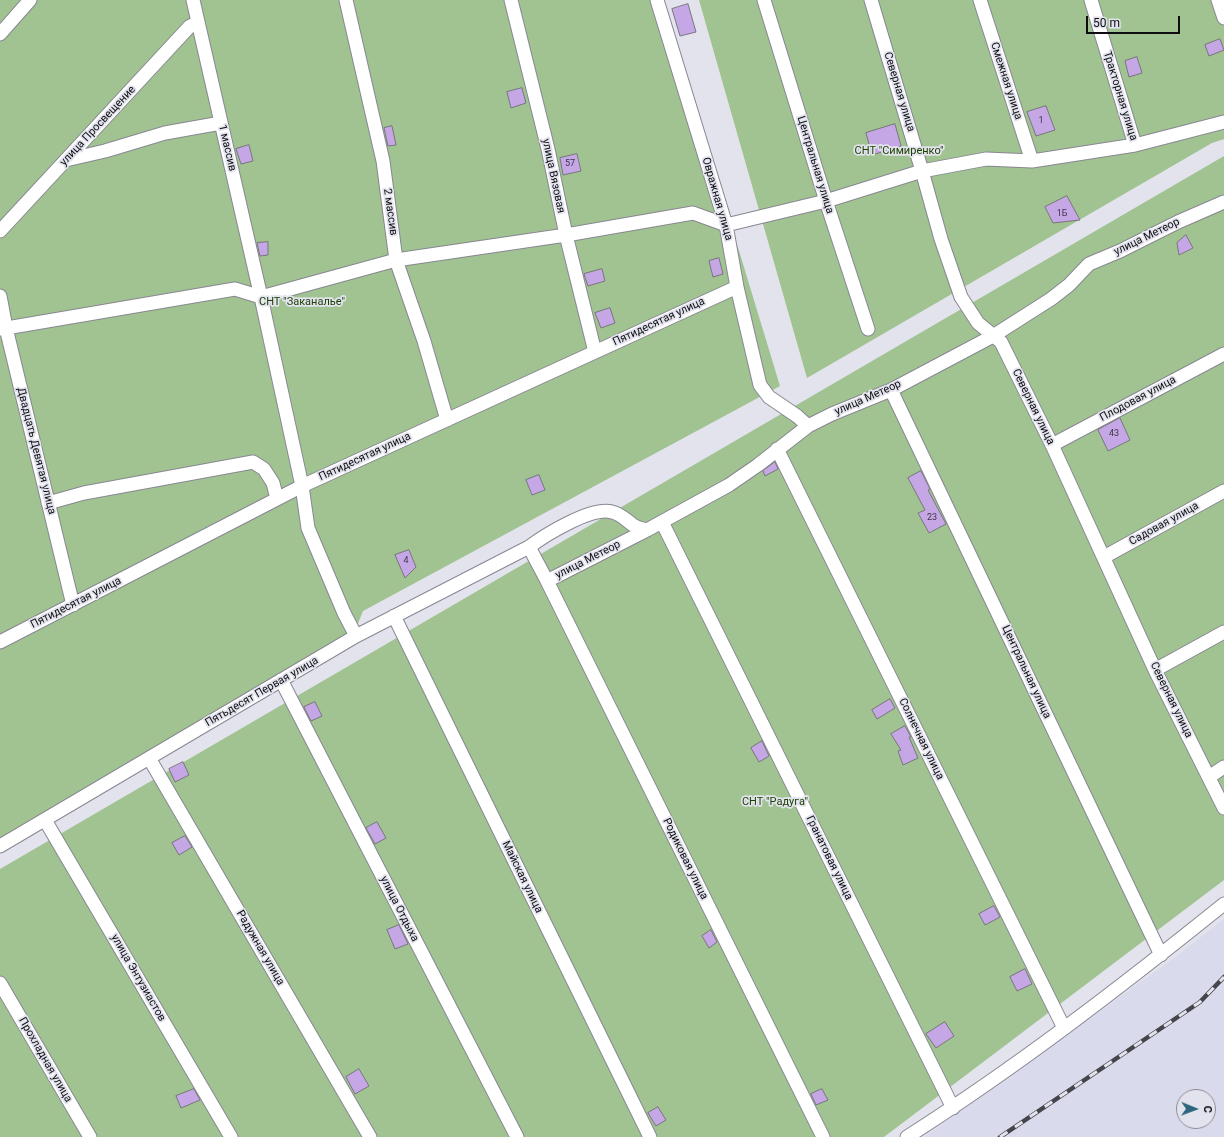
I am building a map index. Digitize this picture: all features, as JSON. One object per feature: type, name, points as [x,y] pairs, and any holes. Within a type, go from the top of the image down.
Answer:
[{"type":"street","points":[[0,34],[30,0]]},
{"type":"street","name":"1 массив","points":[[193,0],[261,297],[302,486],[308,528],[344,613],[356,636]]},
{"type":"street","name":"2 массив","points":[[346,0],[383,161],[396,260],[424,341],[447,420]]},
{"type":"street","name":"улица Вязовая","points":[[511,0],[548,149],[566,236],[595,352]]},
{"type":"street","name":"Овражная улица","points":[[657,0],[726,225],[737,286],[760,385],[769,397],[797,416],[808,426]]},
{"type":"street","name":"Центральная улица","points":[[764,0],[826,201],[868,329]]},
{"type":"street","name":"Северная улица","points":[[871,0],[941,239],[961,297],[978,323],[1002,342],[1052,445],[1155,670],[1224,808]]},
{"type":"street","name":"Смежная улица","points":[[980,0],[1032,161]]},
{"type":"street","name":"Тракторная улица","points":[[1091,0],[1135,145]]},
{"type":"street","points":[[1218,0],[1224,18]]},
{"type":"street","name":"улица Просвещение","points":[[0,231],[190,26],[198,24]]},
{"type":"street","points":[[3,329],[235,289],[261,297],[396,260],[566,236],[693,213],[726,225],[826,201],[922,171],[986,159],[1032,161],[1135,145],[1224,122]]},
{"type":"street","points":[[66,160],[104,151],[165,133],[221,123]]},
{"type":"street","name":"улица Метеор","points":[[528,547],[547,581],[647,530],[729,484],[758,465],[808,426],[832,414],[891,390],[993,336],[1051,299],[1069,285],[1089,264],[1224,202]]},
{"type":"street","name":"Пятидесятая улица","points":[[0,642],[302,486],[737,286]]},
{"type":"street","name":"Двадцать Девятая улица","points":[[0,296],[3,329],[73,605]]},
{"type":"street","name":"Плодовая улица","points":[[1052,445],[1224,354]]},
{"type":"street","name":"Центральная улица","points":[[891,390],[1161,955]]},
{"type":"street","name":"Солнечная улица","points":[[778,449],[1064,1028]]},
{"type":"street","points":[[48,503],[84,493],[253,462],[264,469],[273,483],[277,499]]},
{"type":"street","name":"Садовая улица","points":[[1104,557],[1224,491]]},
{"type":"street","name":"Пятьдесят Первая улица","points":[[0,846],[356,636],[528,547],[542,536],[573,520],[610,511],[622,516],[634,526],[647,530]]},
{"type":"street","name":"Гранатовая улица","points":[[662,522],[953,1108]]},
{"type":"street","name":"Родиковая улица","points":[[547,581],[823,1137]]},
{"type":"street","name":"Майская улица","points":[[394,616],[650,1137]]},
{"type":"street","points":[[1155,670],[1224,632]]},
{"type":"street","name":"улица Отдыха","points":[[281,680],[517,1137]]},
{"type":"street","name":"Радужная улица","points":[[149,758],[370,1137]]},
{"type":"street","points":[[1208,777],[1224,767]]},
{"type":"street","name":"улица Энтузиастов","points":[[45,820],[230,1137]]},
{"type":"street","points":[[907,1137],[953,1108],[1064,1028],[1161,955],[1224,904]]},
{"type":"street","name":"Прохладная улица","points":[[0,983],[90,1137]]},
{"type":"shaded area","points":[[1224,919],[1224,1137],[924,1137],[1174,958]]},
{"type":"green space","name":"СНТ \"Заканалье\"","points":[[0,0],[663,0],[780,386],[363,611],[348,648],[0,850]]},
{"type":"green space","name":"СНТ \"Симиренко\"","points":[[699,0],[1224,0],[1224,139],[1212,143],[807,378]]},
{"type":"green space","name":"СНТ \"Радуга\"","points":[[1224,156],[1224,880],[884,1137],[0,1137],[0,869]]},
{"type":"building","points":[[688,4],[696,32],[680,36],[672,9]]},
{"type":"building","points":[[1220,39],[1224,50],[1209,56],[1205,45]]},
{"type":"building","points":[[1137,57],[1142,73],[1129,77],[1125,61]]},
{"type":"building","points":[[522,88],[526,103],[511,108],[507,92]]},
{"type":"building","points":[[1046,106],[1055,130],[1036,136],[1027,112]]},
{"type":"building","points":[[895,124],[901,146],[872,155],[866,133]]},
{"type":"building","points":[[392,126],[396,145],[388,146],[384,128]]},
{"type":"building","points":[[249,145],[253,161],[241,164],[236,149]]},
{"type":"building","points":[[577,154],[581,171],[563,175],[560,158]]},
{"type":"building","points":[[1067,196],[1080,220],[1053,223],[1045,207]]},
{"type":"building","points":[[1186,235],[1193,248],[1179,255],[1177,243]]},
{"type":"building","points":[[268,242],[268,255],[260,256],[257,243]]},
{"type":"building","points":[[719,258],[723,274],[713,277],[709,261]]},
{"type":"building","points":[[602,269],[605,281],[588,286],[584,274]]},
{"type":"building","points":[[610,308],[615,323],[601,328],[595,313]]},
{"type":"building","points":[[1120,418],[1130,440],[1108,451],[1098,430]]},
{"type":"building","points":[[775,462],[778,469],[765,476],[763,471]]},
{"type":"building","points":[[921,471],[930,489],[928,490],[946,524],[929,533],[918,513],[925,510],[908,478]]},
{"type":"building","points":[[539,475],[545,490],[532,495],[526,480]]},
{"type":"building","points":[[409,550],[416,567],[405,578],[395,555]]},
{"type":"building","points":[[890,699],[895,708],[877,719],[872,710]]},
{"type":"building","points":[[315,702],[322,716],[311,721],[304,707]]},
{"type":"building","points":[[905,726],[911,737],[909,737],[918,758],[903,765],[898,751],[901,750],[891,734]]},
{"type":"building","points":[[762,741],[769,756],[759,762],[751,748]]},
{"type":"building","points":[[183,762],[189,775],[175,782],[169,769]]},
{"type":"building","points":[[377,822],[386,838],[375,844],[366,828]]},
{"type":"building","points":[[185,836],[192,847],[179,855],[172,843]]},
{"type":"building","points":[[994,906],[1000,917],[985,925],[979,914]]},
{"type":"building","points":[[399,925],[408,944],[395,949],[387,930]]},
{"type":"building","points":[[711,930],[717,942],[709,948],[702,936]]},
{"type":"building","points":[[1025,969],[1032,984],[1017,991],[1010,977]]},
{"type":"building","points":[[945,1022],[954,1036],[936,1048],[926,1034]]},
{"type":"building","points":[[359,1069],[369,1086],[355,1094],[346,1077]]},
{"type":"building","points":[[194,1089],[200,1100],[181,1108],[176,1096]]},
{"type":"building","points":[[822,1089],[828,1100],[816,1105],[811,1094]]},
{"type":"building","points":[[658,1107],[666,1120],[656,1126],[648,1113]]},
{"type":"railway","points":[[1000,1137],[1200,1002],[1224,977]]}]
